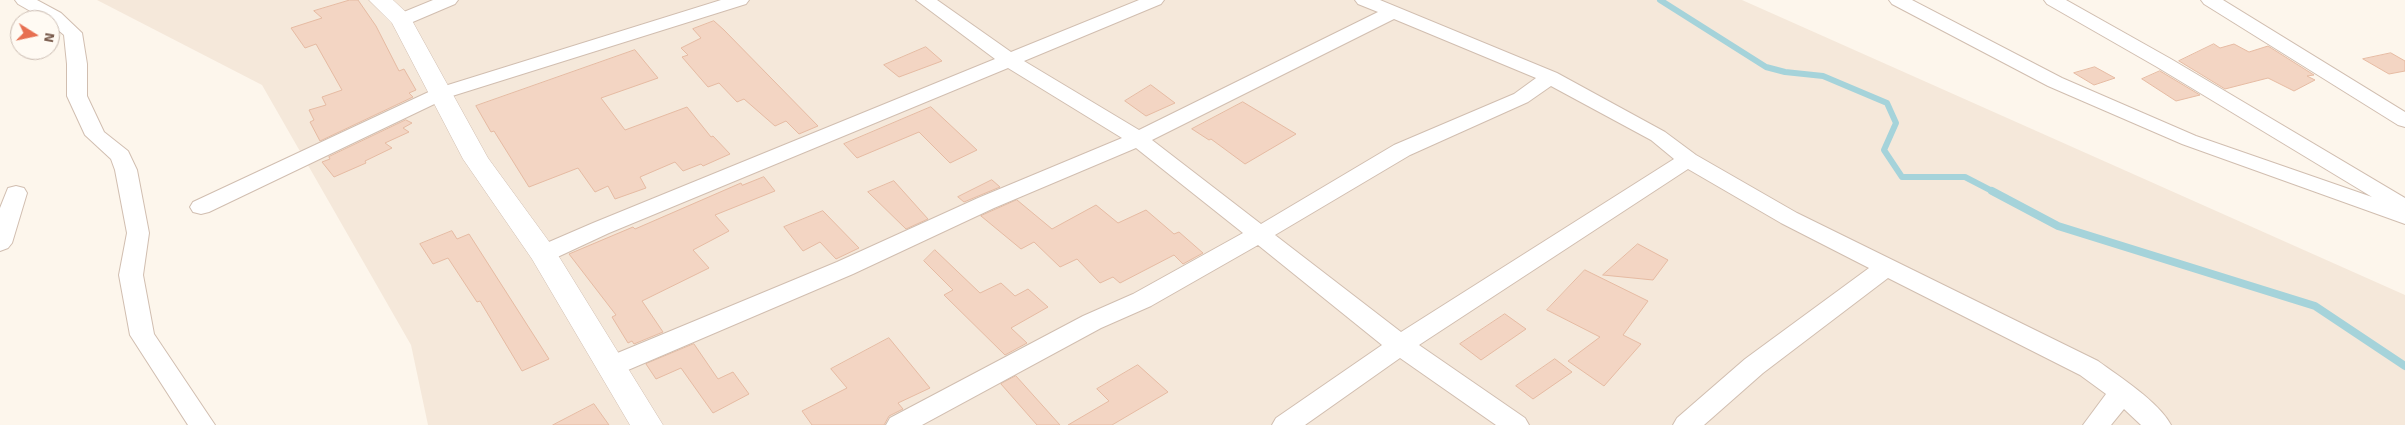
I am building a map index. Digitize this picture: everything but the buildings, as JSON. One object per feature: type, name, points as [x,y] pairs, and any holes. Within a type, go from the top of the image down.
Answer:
[{"type":"street","points":[[24,0],[54,17],[73,33],[77,64],[77,96],[95,135],[120,156],[126,170],[138,233],[131,275],[142,334],[202,425]]},
{"type":"street","points":[[380,0],[401,20],[476,159],[543,254],[647,425]]},
{"type":"street","points":[[401,20],[449,0]]},
{"type":"street","points":[[201,207],[442,93],[492,79],[740,0]]},
{"type":"street","points":[[925,0],[1010,61],[1138,140],[1400,345],[1516,425]]},
{"type":"street","points":[[543,254],[600,228],[1010,61],[1154,0]]},
{"type":"street","points":[[1364,0],[1550,77],[1658,136],[1688,160],[1789,218],[1885,268],[2089,368],[2122,392],[2158,425]]},
{"type":"street","points":[[1898,0],[2055,82],[2171,132],[2405,217]]},
{"type":"street","points":[[2053,0],[2164,63],[2405,208]]},
{"type":"street","points":[[2210,0],[2405,121]]},
{"type":"street","points":[[612,366],[845,268],[977,207],[1138,140],[1393,12]]},
{"type":"street","points":[[899,425],[1092,322],[1142,300],[1260,234],[1402,150],[1520,98],[1550,77]]},
{"type":"street","points":[[1285,425],[1400,345],[1688,160]]},
{"type":"street","points":[[0,243],[16,193]]},
{"type":"street","points":[[1686,425],[1754,366],[1885,268]]},
{"type":"street","points":[[2096,425],[2122,392]]},
{"type":"shaded area","points":[[97,0],[1742,0],[2405,295],[2405,425],[428,425],[411,345],[262,85]]},
{"type":"waterway","points":[[1660,0],[1766,67],[1785,72],[1823,76],[1887,103],[1896,123],[1884,150],[1902,177],[1965,177],[1994,192]]},
{"type":"waterway","points":[[1992,191],[2058,226],[2315,306],[2405,366]]}]
